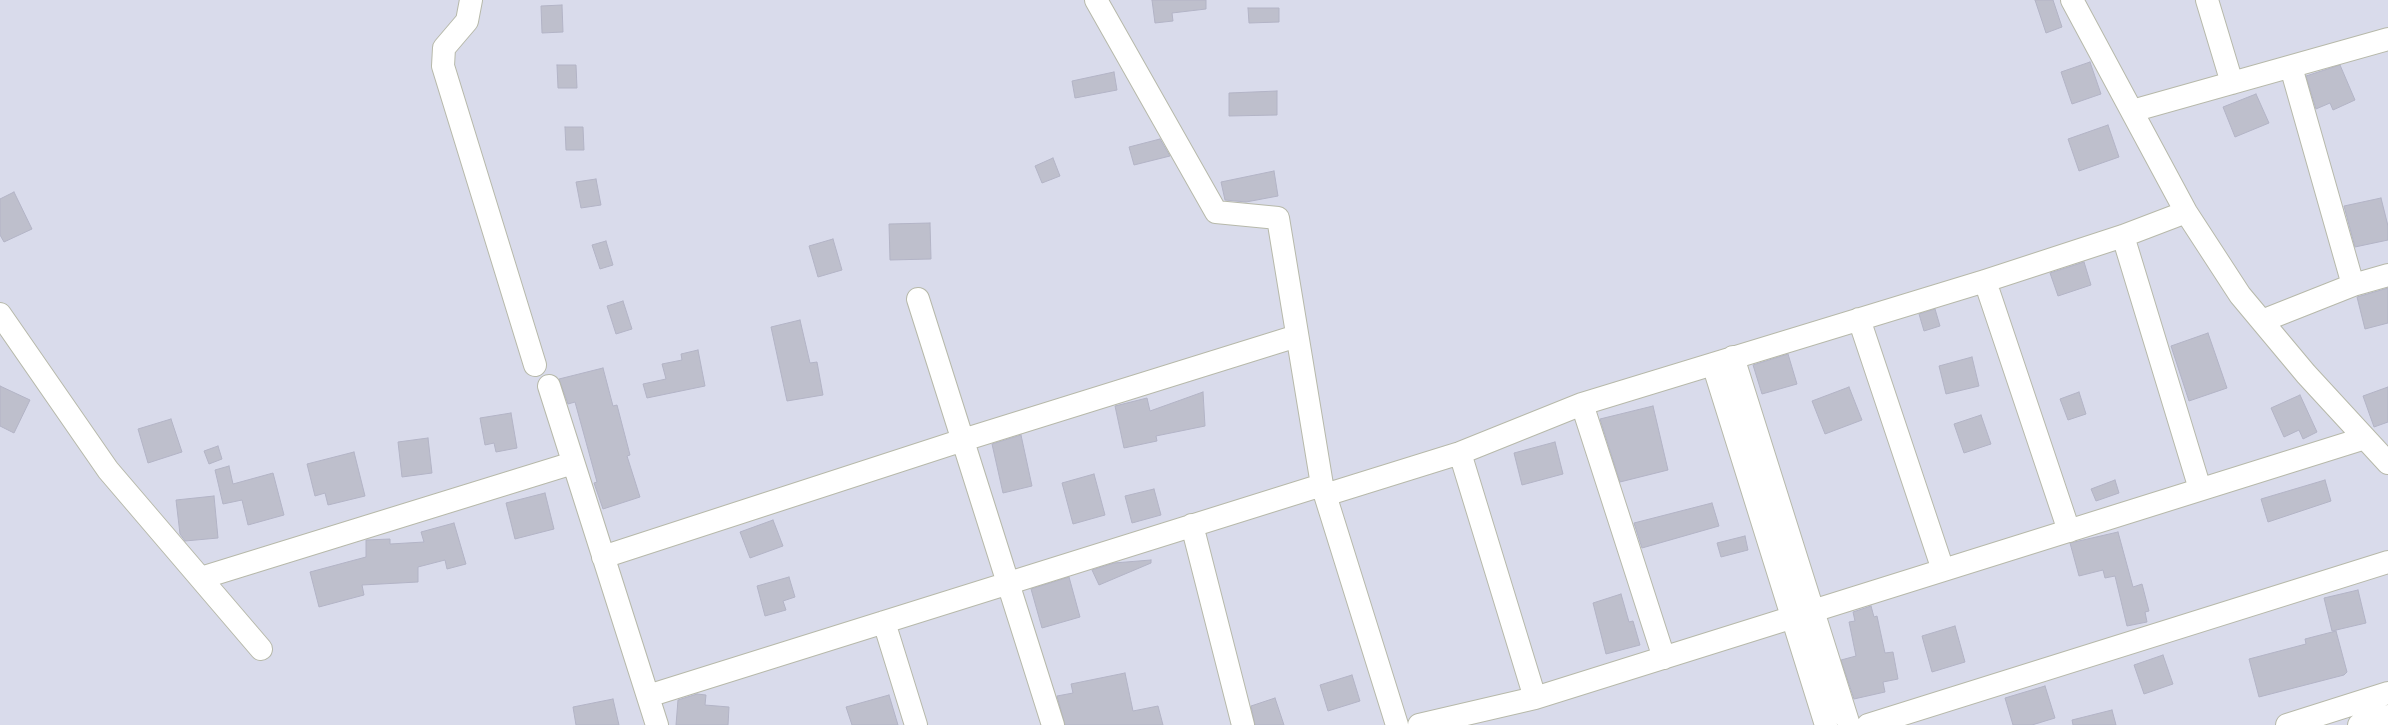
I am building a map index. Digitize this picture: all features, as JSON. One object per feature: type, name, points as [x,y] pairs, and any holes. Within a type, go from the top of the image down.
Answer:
[{"type":"street","points":[[471,0],[467,21],[444,48],[443,66],[535,366]]},
{"type":"street","points":[[1096,0],[1216,212],[1278,218],[1323,490],[1397,725]]},
{"type":"street","points":[[2072,0],[2186,212],[2240,295],[2306,374],[2388,463]]},
{"type":"street","points":[[2207,0],[2232,83]]},
{"type":"street","points":[[2132,111],[2388,39]]},
{"type":"street","points":[[2291,67],[2353,285]]},
{"type":"street","points":[[648,696],[1192,525],[1460,453],[1582,404],[1985,281],[2123,236],[2186,212]]},
{"type":"street","points":[[2123,236],[2200,489]]},
{"type":"street","points":[[2262,321],[2353,285],[2388,275]]},
{"type":"street","points":[[1985,281],[2069,531]]},
{"type":"street","points":[[918,298],[1053,725]]},
{"type":"street","points":[[0,314],[108,470],[262,649]]},
{"type":"street","points":[[1859,319],[1943,570]]},
{"type":"street","points":[[603,557],[963,440],[1297,336]]},
{"type":"street","points":[[1723,360],[1813,611],[1849,725]]},
{"type":"street","points":[[1723,360],[1792,618],[1826,725]]},
{"type":"street","points":[[548,386],[657,725]]},
{"type":"street","points":[[1582,404],[1664,658]]},
{"type":"street","points":[[1419,725],[1535,698],[2365,438]]},
{"type":"street","points":[[1460,453],[1535,698]]},
{"type":"street","points":[[201,578],[573,463]]},
{"type":"street","points":[[1192,525],[1244,725]]},
{"type":"street","points":[[1868,725],[2388,562]]},
{"type":"street","points":[[884,622],[916,725]]},
{"type":"street","points":[[2287,725],[2388,694]]},
{"type":"street","points":[[2359,725],[2388,716]]},
{"type":"building","points":[[1152,0],[1206,0],[1206,9],[1172,13],[1173,21],[1155,23]]},
{"type":"building","points":[[2035,0],[2053,0],[2062,27],[2046,33]]},
{"type":"building","points":[[562,5],[563,32],[542,33],[541,6]]},
{"type":"building","points":[[1248,8],[1279,8],[1279,22],[1249,23]]},
{"type":"building","points":[[2090,62],[2101,94],[2072,104],[2061,72]]},
{"type":"building","points":[[557,65],[576,65],[577,88],[558,88]]},
{"type":"building","points":[[2340,65],[2355,100],[2333,110],[2330,103],[2316,109],[2306,76]]},
{"type":"building","points":[[1114,72],[1117,90],[1075,98],[1072,81]]},
{"type":"building","points":[[1277,91],[1277,115],[1229,116],[1229,93]]},
{"type":"building","points":[[2256,94],[2269,123],[2235,137],[2223,107]]},
{"type":"building","points":[[2108,125],[2119,157],[2079,171],[2068,139]]},
{"type":"building","points":[[565,127],[583,127],[584,150],[566,150]]},
{"type":"building","points":[[1160,139],[1170,156],[1134,165],[1129,147]]},
{"type":"building","points":[[1053,158],[1060,176],[1042,183],[1035,166]]},
{"type":"building","points":[[1274,171],[1278,196],[1246,202],[1225,200],[1221,182]]},
{"type":"building","points":[[596,179],[601,205],[581,208],[576,182]]},
{"type":"building","points":[[14,192],[32,229],[4,242],[0,235],[0,199]]},
{"type":"building","points":[[2381,198],[2388,226],[2388,240],[2355,247],[2344,206]]},
{"type":"building","points":[[930,223],[931,259],[890,260],[889,224]]},
{"type":"building","points":[[833,239],[842,270],[818,277],[809,246]]},
{"type":"building","points":[[606,241],[613,265],[600,269],[592,245]]},
{"type":"building","points":[[2084,262],[2091,285],[2058,296],[2050,273]]},
{"type":"building","points":[[2388,288],[2388,323],[2365,329],[2357,297]]},
{"type":"building","points":[[623,301],[632,329],[616,334],[607,306]]},
{"type":"building","points":[[1935,309],[1940,326],[1924,331],[1919,314]]},
{"type":"building","points":[[800,320],[810,363],[817,362],[823,395],[787,401],[771,327]]},
{"type":"building","points":[[2208,333],[2227,388],[2189,401],[2171,346]]},
{"type":"building","points":[[698,350],[705,386],[647,398],[643,384],[666,379],[662,364],[682,360],[681,354]]},
{"type":"building","points":[[1788,354],[1797,384],[1762,394],[1753,365]]},
{"type":"building","points":[[1972,357],[1979,386],[1946,394],[1939,366]]},
{"type":"building","points":[[603,368],[613,406],[617,405],[630,455],[627,456],[640,497],[603,509],[594,483],[597,482],[575,402],[568,404],[559,379]]},
{"type":"building","points":[[0,386],[30,400],[14,433],[0,426]]},
{"type":"building","points":[[1849,387],[1862,420],[1825,434],[1812,401]]},
{"type":"building","points":[[2388,387],[2388,422],[2374,427],[2363,396]]},
{"type":"building","points":[[1203,392],[1205,426],[1156,436],[1157,441],[1124,448],[1115,406],[1147,398],[1150,411]]},
{"type":"building","points":[[2079,392],[2086,414],[2068,420],[2060,399]]},
{"type":"building","points":[[2300,395],[2317,432],[2303,439],[2299,430],[2284,437],[2271,408]]},
{"type":"building","points":[[1653,406],[1668,470],[1620,482],[1600,419]]},
{"type":"building","points":[[511,413],[517,448],[496,452],[494,443],[485,445],[480,418]]},
{"type":"building","points":[[1981,415],[1991,444],[1964,453],[1954,424]]},
{"type":"building","points":[[171,419],[182,452],[148,463],[138,429]]},
{"type":"building","points":[[1021,435],[1032,486],[1003,493],[992,444]]},
{"type":"building","points":[[428,438],[432,473],[402,477],[398,442]]},
{"type":"building","points":[[1555,442],[1563,474],[1522,485],[1514,453]]},
{"type":"building","points":[[218,446],[222,459],[209,464],[204,451]]},
{"type":"building","points":[[354,452],[365,496],[328,505],[325,493],[315,496],[307,464]]},
{"type":"building","points":[[229,466],[233,484],[273,473],[284,515],[248,525],[242,500],[223,504],[215,470]]},
{"type":"building","points":[[1094,474],[1105,515],[1073,524],[1062,483]]},
{"type":"building","points":[[2115,480],[2119,493],[2096,501],[2091,489]]},
{"type":"building","points":[[2325,480],[2331,501],[2268,522],[2261,499]]},
{"type":"building","points":[[1154,489],[1161,515],[1132,523],[1125,496]]},
{"type":"building","points":[[545,493],[554,529],[515,539],[506,503]]},
{"type":"building","points":[[214,496],[218,538],[185,541],[180,534],[176,500]]},
{"type":"building","points":[[1712,503],[1719,526],[1642,548],[1634,523]]},
{"type":"building","points":[[773,520],[783,546],[750,558],[740,532]]},
{"type":"building","points":[[454,523],[466,564],[447,569],[445,560],[418,567],[418,582],[362,585],[364,595],[319,607],[310,572],[366,557],[366,540],[390,539],[390,544],[424,542],[421,532]]},
{"type":"building","points":[[2118,532],[2133,587],[2142,584],[2149,611],[2145,612],[2147,622],[2127,626],[2115,576],[2105,578],[2103,570],[2079,576],[2070,543]]},
{"type":"building","points":[[1745,536],[1748,550],[1721,557],[1717,543]]},
{"type":"building","points":[[1151,560],[1151,563],[1099,585],[1092,570],[1114,563]]},
{"type":"building","points":[[789,577],[795,597],[783,601],[786,610],[765,616],[757,586]]},
{"type":"building","points":[[1069,577],[1080,617],[1042,628],[1031,589]]},
{"type":"building","points":[[2358,590],[2366,623],[2332,631],[2324,598]]},
{"type":"building","points":[[1621,594],[1629,622],[1633,621],[1640,645],[1606,654],[1593,603]]},
{"type":"building","points":[[1871,606],[1874,617],[1877,616],[1885,653],[1893,652],[1898,679],[1883,682],[1885,692],[1854,699],[1841,660],[1856,656],[1849,622],[1855,621],[1853,612]]},
{"type":"building","points":[[1955,626],[1965,662],[1932,672],[1922,636]]},
{"type":"building","points":[[2336,631],[2347,672],[2344,675],[2259,697],[2249,659],[2306,644],[2305,639]]},
{"type":"building","points":[[2163,655],[2173,684],[2144,694],[2134,665]]},
{"type":"building","points":[[1125,673],[1133,711],[1158,706],[1163,725],[1065,725],[1057,696],[1073,693],[1071,684]]},
{"type":"building","points":[[1352,675],[1360,701],[1328,711],[1320,685]]},
{"type":"building","points":[[2045,686],[2055,718],[2032,725],[2013,725],[2005,698]]},
{"type":"building","points":[[697,694],[706,695],[705,705],[729,707],[728,725],[676,725],[678,700]]},
{"type":"building","points":[[889,695],[898,725],[852,725],[846,707]]},
{"type":"building","points":[[1275,698],[1284,725],[1255,725],[1251,706]]},
{"type":"building","points":[[613,699],[619,725],[576,725],[573,707]]},
{"type":"building","points":[[2112,710],[2116,725],[2073,725],[2072,720]]}]
